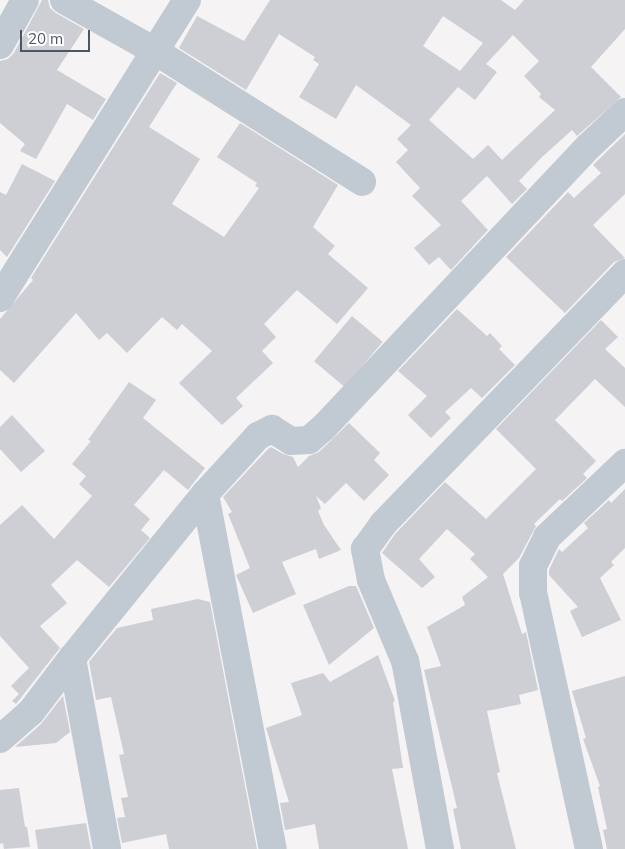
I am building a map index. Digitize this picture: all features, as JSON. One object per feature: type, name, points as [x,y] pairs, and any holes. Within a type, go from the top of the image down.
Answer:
[{"type":"street","points":[[0,45],[26,0]]},
{"type":"street","points":[[64,0],[155,51],[362,182]]},
{"type":"street","points":[[0,298],[187,0]]},
{"type":"street","points":[[0,739],[31,712],[72,658],[205,494],[258,436],[272,429],[291,441],[308,440],[324,427],[588,147],[625,112]]},
{"type":"street","points":[[440,849],[405,661],[371,580],[365,548],[383,524],[625,273]]},
{"type":"street","points":[[589,849],[533,593],[533,566],[547,536],[625,463]]},
{"type":"street","points":[[205,494],[272,849]]},
{"type":"street","points":[[72,658],[107,849]]},
{"type":"building","points":[[42,0],[48,0],[50,8],[56,13],[84,29],[57,70],[106,99],[93,120],[67,104],[36,159],[20,151],[25,144],[0,123],[0,61],[8,59],[14,53]]},
{"type":"building","points":[[270,0],[501,0],[515,10],[524,0],[625,0],[625,29],[591,67],[621,97],[577,136],[572,130],[541,158],[519,181],[527,189],[512,204],[487,176],[461,201],[488,230],[451,270],[439,257],[429,265],[414,248],[441,225],[412,196],[420,188],[396,162],[408,150],[397,139],[411,125],[356,85],[336,119],[299,97],[319,64],[313,60],[315,57],[279,34],[246,90],[179,48],[197,16],[244,41]],"holes":[[[443,16],[483,43],[460,71],[423,46]],[[513,35],[539,61],[524,76],[541,94],[539,97],[555,110],[502,160],[488,145],[473,159],[429,120],[458,87],[475,100],[497,72],[486,64]]]},
{"type":"building","points":[[160,73],[177,83],[149,127],[200,159],[172,204],[224,237],[259,188],[255,186],[257,183],[217,157],[240,123],[338,185],[313,227],[335,246],[328,254],[368,288],[337,324],[297,290],[264,324],[276,337],[262,351],[273,363],[236,398],[243,406],[222,425],[179,383],[212,351],[182,324],[177,330],[162,317],[127,353],[107,333],[99,340],[76,313],[14,383],[0,370],[0,319],[33,280],[31,278]]},
{"type":"building","points":[[625,134],[625,194],[593,225],[625,258],[614,262],[565,313],[506,257],[568,192],[574,198],[601,173],[593,165]]},
{"type":"building","points":[[22,164],[55,181],[7,257],[0,250],[0,192],[6,195]]},
{"type":"building","points":[[457,309],[487,336],[490,333],[502,346],[499,349],[515,365],[482,398],[471,388],[445,412],[451,418],[431,438],[408,415],[427,396],[398,371]]},
{"type":"building","points":[[352,316],[383,342],[345,387],[314,361]]},
{"type":"building","points":[[601,320],[618,337],[605,349],[625,368],[625,407],[595,379],[555,420],[596,461],[583,474],[587,478],[562,501],[560,499],[534,524],[536,526],[519,558],[503,574],[522,634],[526,632],[538,690],[519,695],[521,704],[487,711],[500,772],[497,773],[516,849],[461,849],[453,809],[457,808],[424,670],[441,666],[427,627],[465,605],[462,597],[488,577],[470,559],[475,554],[447,529],[419,559],[435,577],[422,588],[382,553],[395,534],[445,482],[486,519],[536,469],[496,429]]},
{"type":"building","points":[[129,382],[156,400],[143,418],[205,468],[188,490],[164,470],[134,505],[150,519],[141,530],[150,538],[109,587],[77,560],[51,585],[67,603],[40,626],[60,648],[16,704],[12,701],[19,694],[11,686],[29,668],[0,636],[0,525],[22,505],[54,539],[92,496],[79,484],[86,476],[72,464],[91,441],[88,440]]},
{"type":"building","points":[[12,415],[45,451],[21,472],[0,449],[0,427]]},
{"type":"building","points":[[349,423],[380,453],[374,460],[389,475],[364,501],[346,483],[325,504],[316,496],[321,508],[318,511],[324,525],[341,550],[319,559],[316,549],[282,562],[296,594],[253,613],[236,575],[250,568],[228,514],[232,512],[223,497],[271,447],[293,457],[298,467],[309,456],[319,452]]},
{"type":"building","points":[[625,489],[625,548],[611,562],[614,565],[600,578],[621,620],[582,637],[570,611],[578,607],[549,575],[549,570],[559,549],[562,552],[588,528],[584,523],[609,500],[611,503]]},
{"type":"building","points":[[349,586],[356,586],[374,628],[329,665],[303,605]]},
{"type":"building","points":[[198,599],[210,602],[257,849],[169,849],[166,834],[122,843],[117,818],[125,817],[121,798],[128,797],[119,755],[124,754],[111,697],[96,700],[89,662],[117,628],[153,620],[151,609]]},
{"type":"building","points":[[378,655],[395,701],[393,702],[403,768],[392,769],[408,849],[319,849],[315,824],[285,830],[280,803],[289,802],[266,728],[302,715],[291,683],[323,673],[330,682]]},
{"type":"building","points":[[625,676],[625,849],[607,849],[603,830],[607,829],[598,787],[600,786],[583,739],[586,738],[572,691]]},
{"type":"building","points":[[63,696],[70,732],[56,743],[15,747],[41,724]]},
{"type":"building","points":[[19,788],[30,847],[4,849],[3,843],[0,844],[0,790]]},
{"type":"building","points":[[86,823],[91,849],[38,849],[35,830]]}]
